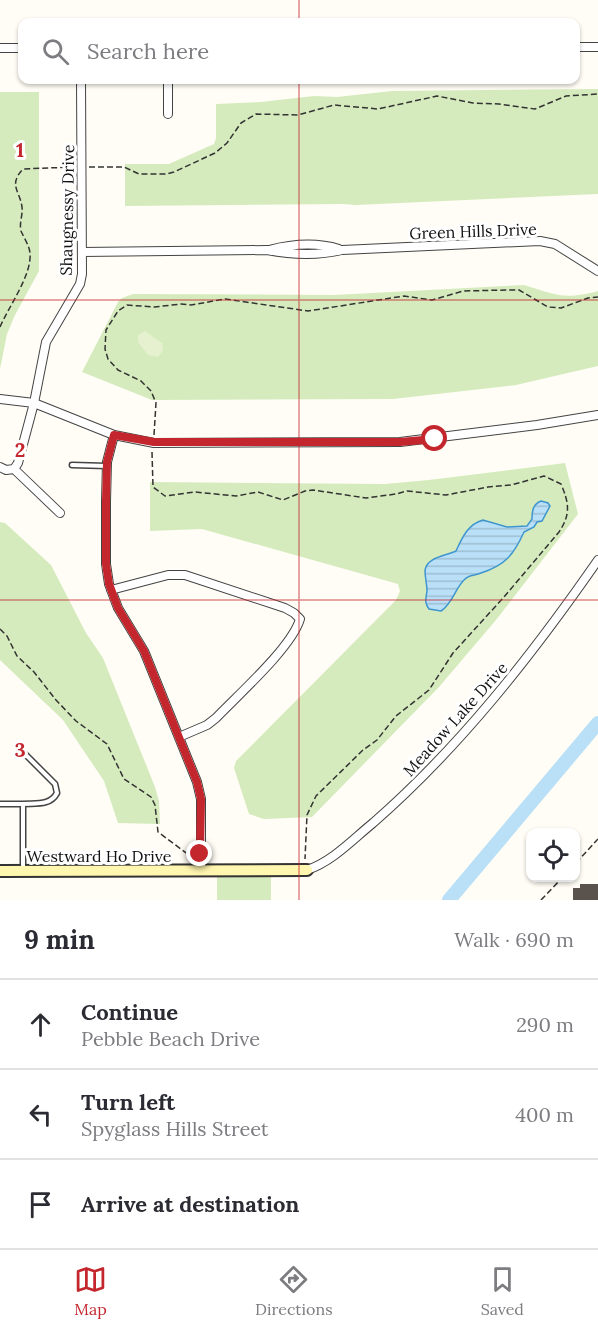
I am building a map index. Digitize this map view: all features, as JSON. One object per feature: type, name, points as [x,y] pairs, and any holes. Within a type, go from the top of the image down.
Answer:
[{"type":"street","points":[[580,47],[598,47]]},
{"type":"street","points":[[0,48],[18,48]]},
{"type":"street","name":"Shaugnessy Drive","points":[[14,469],[18,463],[34,403],[46,342],[80,284],[82,252],[81,84]]},
{"type":"street","points":[[168,84],[168,114]]},
{"type":"street","name":"Green Hills Drive","points":[[82,252],[267,250],[324,254],[342,250],[540,241],[555,244],[598,271]]},
{"type":"street","points":[[0,399],[34,403],[114,435],[153,442],[400,442],[598,415]]},
{"type":"street","points":[[114,435],[107,466],[106,564],[111,590],[118,608],[144,651],[197,782],[201,799],[200,867]]},
{"type":"street","points":[[0,467],[6,470],[14,469],[60,513]]},
{"type":"street","name":"Meadow Lake Drive","points":[[306,865],[322,865],[408,792],[500,692],[565,609],[598,560]]},
{"type":"street","points":[[111,590],[168,575],[185,575],[285,608],[300,619],[293,634],[216,718],[207,725],[179,737]]},
{"type":"street","name":"Westward Ho Drive","points":[[0,871],[306,865]]},
{"type":"lane","points":[[72,465],[107,466]]},
{"type":"lane","points":[[0,804],[47,802],[57,793],[55,784],[20,749]]},
{"type":"lane","points":[[23,804],[23,871]]},
{"type":"path","points":[[0,327],[30,261],[30,249],[21,230],[22,204],[15,192],[19,173],[24,169],[31,167],[124,167],[139,174],[166,174],[215,153],[227,143],[241,123],[256,114],[298,115],[334,105],[378,109],[437,96],[473,103],[535,109],[566,96],[598,94]]},
{"type":"path","points":[[306,865],[307,815],[316,796],[363,750],[377,740],[396,716],[429,690],[453,652],[504,597],[559,532],[569,513],[566,495],[561,484],[544,476],[511,485],[446,495],[407,491],[366,498],[313,490],[283,500],[258,492],[236,496],[195,492],[165,496],[153,487],[156,403],[152,391],[141,381],[118,370],[108,358],[105,350],[106,330],[118,311],[127,305],[191,305],[225,299],[308,311],[404,296],[432,300],[463,291],[519,290],[548,307],[561,308],[588,298],[598,297]]},
{"type":"path","points":[[0,629],[7,636],[17,656],[34,672],[56,700],[76,721],[107,744],[124,779],[151,797],[155,805],[158,832],[200,867]]},
{"type":"path","points":[[580,859],[598,839]]},
{"type":"path","points":[[541,900],[558,882]]},
{"type":"green space","points":[[598,89],[598,194],[356,205],[125,206],[125,164],[169,164],[214,144],[216,104],[314,96],[337,97],[392,91]]},
{"type":"green space","points":[[0,92],[39,92],[39,271],[7,334],[0,369]]},
{"type":"green space","points":[[524,285],[569,296],[598,291],[598,366],[516,385],[393,399],[152,400],[82,372],[118,302],[133,294],[334,295]]},
{"type":"green space","points":[[145,331],[162,343],[163,350],[158,357],[148,355],[138,342],[138,335]]},
{"type":"green space","points":[[565,463],[578,514],[496,620],[439,687],[312,817],[264,819],[249,814],[234,768],[236,761],[396,600],[400,591],[398,584],[202,529],[150,531],[150,482],[385,484]]},
{"type":"green space","points":[[0,522],[5,523],[51,565],[86,633],[103,658],[155,787],[159,801],[160,824],[118,823],[104,781],[63,720],[0,660]]},
{"type":"green space","points":[[271,876],[271,900],[217,900],[217,877]]},
{"type":"water","points":[[541,501],[550,506],[542,521],[524,532],[517,547],[508,558],[490,570],[466,578],[441,611],[429,609],[426,602],[425,571],[429,563],[456,551],[466,532],[483,520],[507,527],[527,526],[532,519],[535,506]]},
{"type":"building","points":[[580,884],[598,884],[598,900],[573,900],[573,888],[580,888]]},
{"type":"waterway","points":[[449,900],[598,723]]},
{"type":"route","points":[[200,854],[201,799],[197,782],[144,651],[118,608],[109,584],[106,564],[107,462],[114,435],[154,442],[228,443],[400,442],[435,439]]}]
